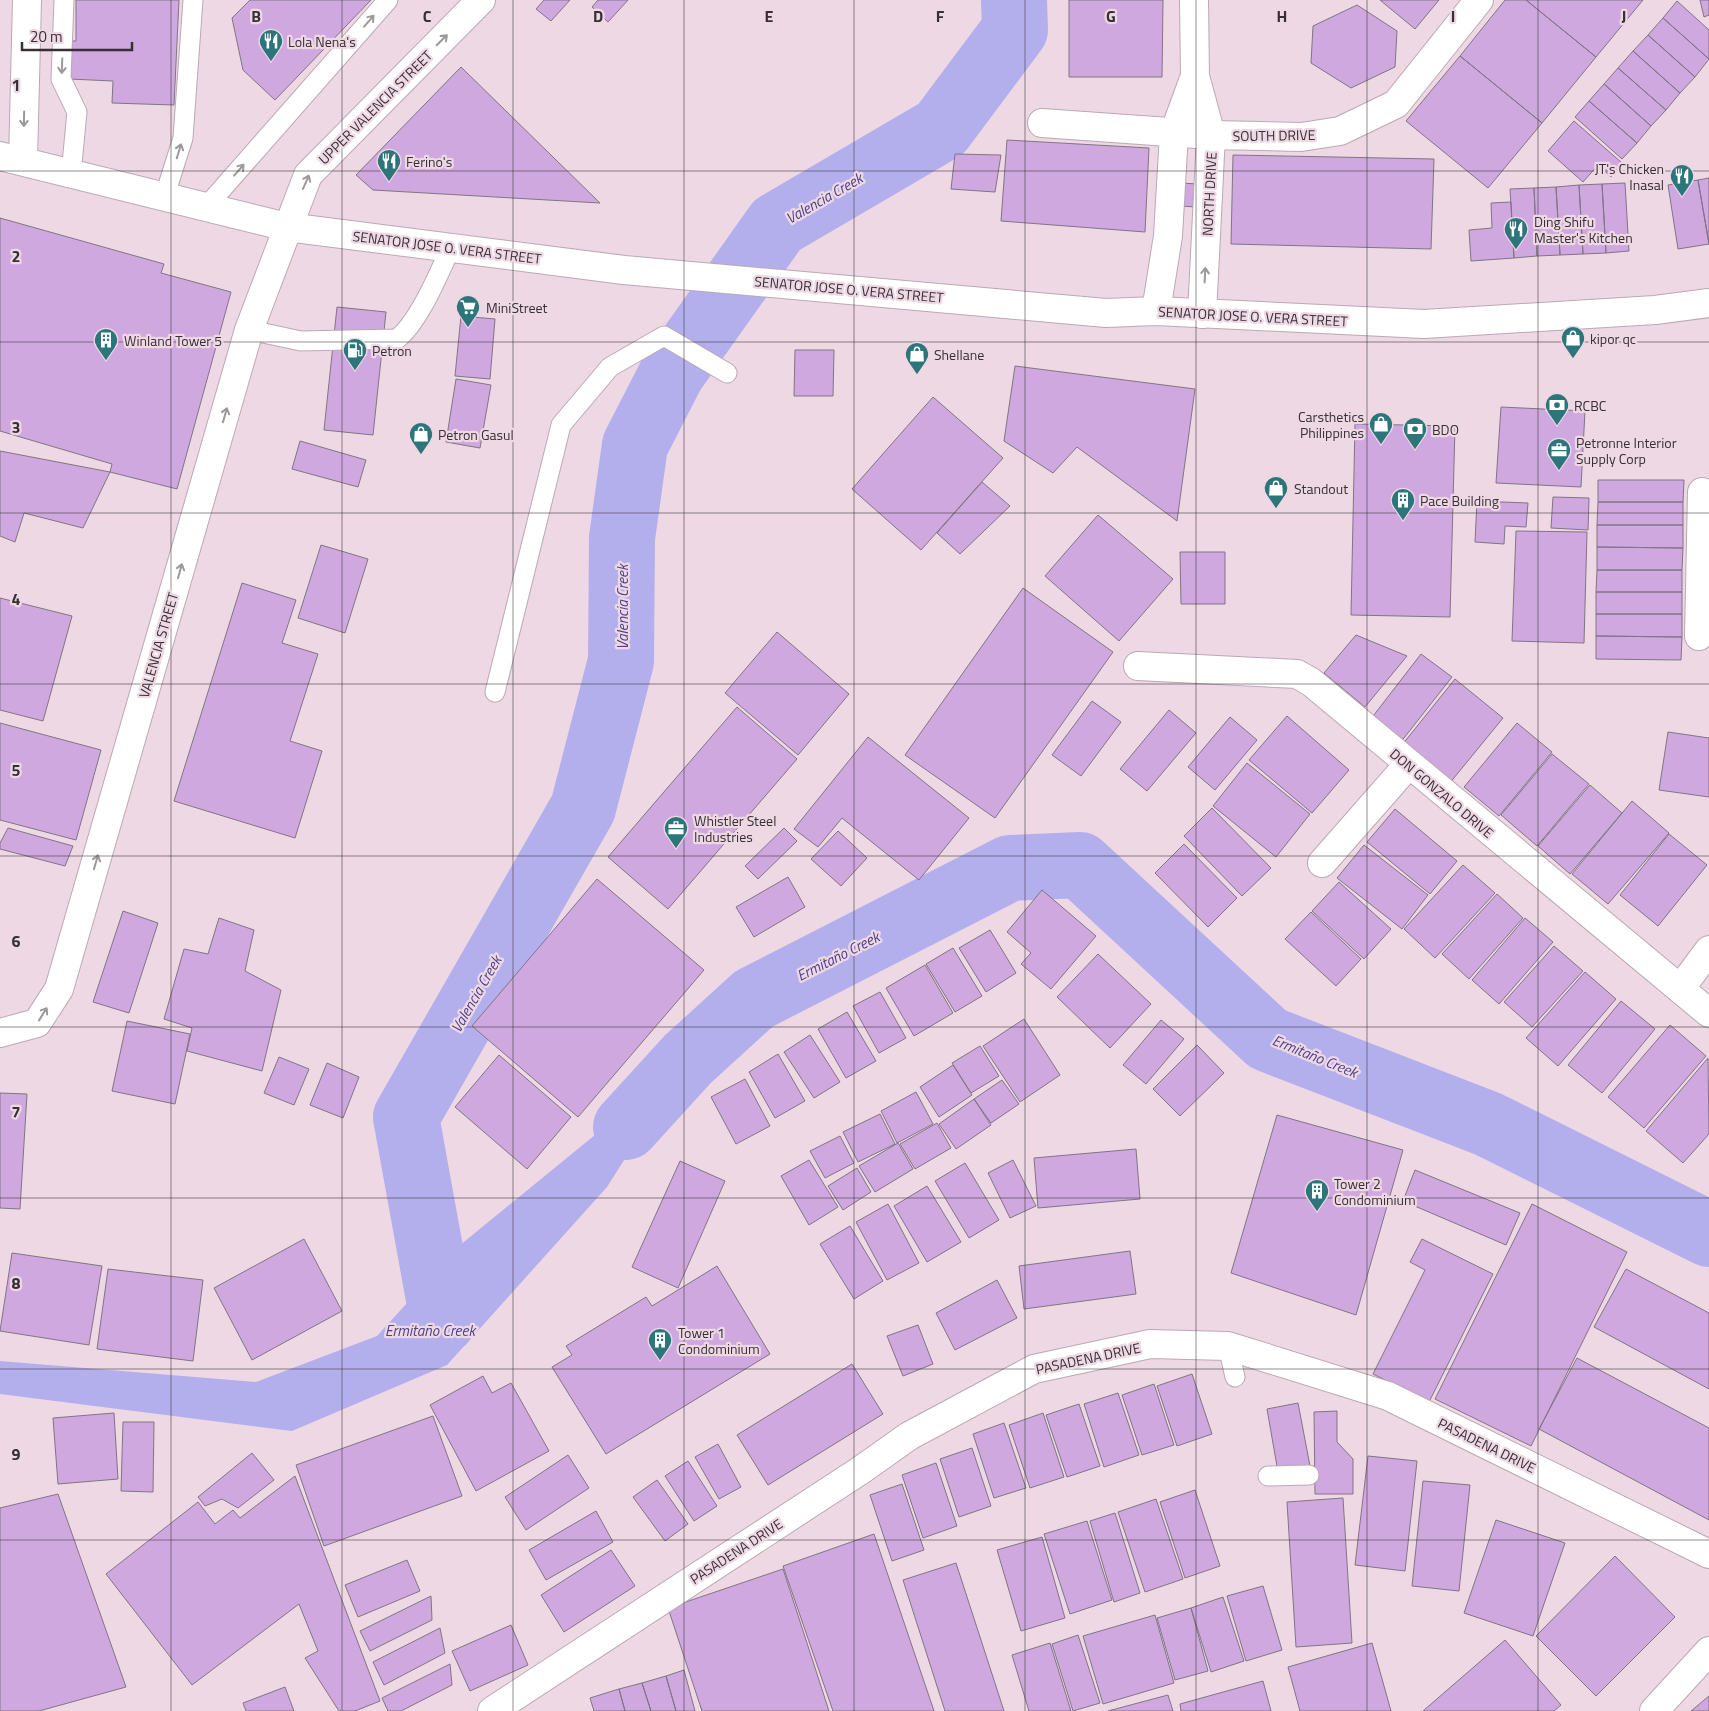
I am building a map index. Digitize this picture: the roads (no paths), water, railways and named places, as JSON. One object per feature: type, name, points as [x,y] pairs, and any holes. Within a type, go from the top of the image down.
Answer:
[{"type":"street","points":[[12,158],[27,0]]},
{"type":"street","name":"UPPER VALENCIA STREET","points":[[287,227],[308,175],[481,0]]},
{"type":"street","name":"NORTH DRIVE","points":[[1194,0],[1195,76],[1212,135],[1202,314]]},
{"type":"street","name":"SOUTH DRIVE","points":[[1042,123],[1212,135],[1301,137],[1340,131],[1372,118],[1396,104],[1479,0]]},
{"type":"street","name":"NORTH DRIVE","points":[[1156,311],[1168,236],[1174,133],[1195,76]]},
{"type":"street","name":"SENATOR JOSE O. VERA STREET","points":[[12,158],[164,198],[207,206],[287,227],[624,270],[1106,313],[1156,311],[1424,324],[1655,310],[1709,303]]},
{"type":"street","name":"VALENCIA STREET","points":[[0,1033],[37,1023],[59,989],[250,330],[287,227]]},
{"type":"street","points":[[1699,636],[1705,587],[1702,492]]},
{"type":"street","name":"DON GONZALO DRIVE","points":[[1138,666],[1297,674],[1311,682],[1408,765],[1709,1013]]},
{"type":"street","points":[[1322,863],[1408,765]]},
{"type":"street","points":[[1680,989],[1709,950]]},
{"type":"street","name":"PASADENA DRIVE","points":[[492,1711],[836,1486],[909,1436],[1034,1369],[1150,1344],[1228,1346],[1388,1396],[1709,1554]]},
{"type":"street","points":[[1654,1711],[1709,1651]]},
{"type":"lane","points":[[64,0],[61,79],[78,112],[71,174]]},
{"type":"lane","points":[[164,198],[183,138],[193,0]]},
{"type":"lane","points":[[207,206],[388,0]]},
{"type":"lane","points":[[250,330],[301,341],[398,339],[406,332],[424,301],[451,247]]},
{"type":"lane","points":[[495,692],[561,425],[610,366],[664,336],[727,373]]},
{"type":"lane","points":[[1228,1346],[1235,1377]]},
{"type":"lane","points":[[1268,1476],[1309,1475]]},
{"type":"water","name":"Ermitaño Creek","points":[[688,1059],[607,1187],[447,1365],[292,1431],[0,1394],[0,1361],[256,1382],[377,1336],[459,1246]]},
{"type":"waterway","name":"Valencia Creek","points":[[443,1321],[406,1117],[583,808],[621,661],[622,538],[635,445],[672,373],[777,225],[941,129],[1015,30],[1014,0]]},
{"type":"waterway","name":"Ermitaño Creek","points":[[626,1127],[688,1059],[754,999],[1010,868],[1080,865],[1268,1039],[1488,1124],[1709,1234]]},
{"type":"place","name":"Lola Nena's","points":[[271,62]]},
{"type":"place","name":"Ferino's","points":[[389,182]]},
{"type":"place","name":"JT's Chicken Inasal","points":[[1682,197]]},
{"type":"place","name":"Ding Shifu Master's Kitchen","points":[[1516,250]]},
{"type":"place","name":"MiniStreet","points":[[468,328]]},
{"type":"place","name":"kipor qc","points":[[1573,359]]},
{"type":"place","name":"Winland Tower 5","points":[[106,361]]},
{"type":"place","name":"Petron","points":[[355,371]]},
{"type":"place","name":"Shellane","points":[[917,375]]},
{"type":"place","name":"RCBC","points":[[1557,426]]},
{"type":"place","name":"Carsthetics Philippines","points":[[1381,445]]},
{"type":"place","name":"BDO","points":[[1415,450]]},
{"type":"place","name":"Petron Gasul","points":[[421,455]]},
{"type":"place","name":"Petronne Interior Supply Corp","points":[[1559,471]]},
{"type":"place","name":"Standout","points":[[1276,509]]},
{"type":"place","name":"Pace Building","points":[[1403,521]]},
{"type":"place","name":"Whistler Steel Industries","points":[[676,849]]},
{"type":"place","name":"Tower 2 Condominium","points":[[1317,1212]]},
{"type":"place","name":"Tower 1 Condominium","points":[[660,1361]]}]
